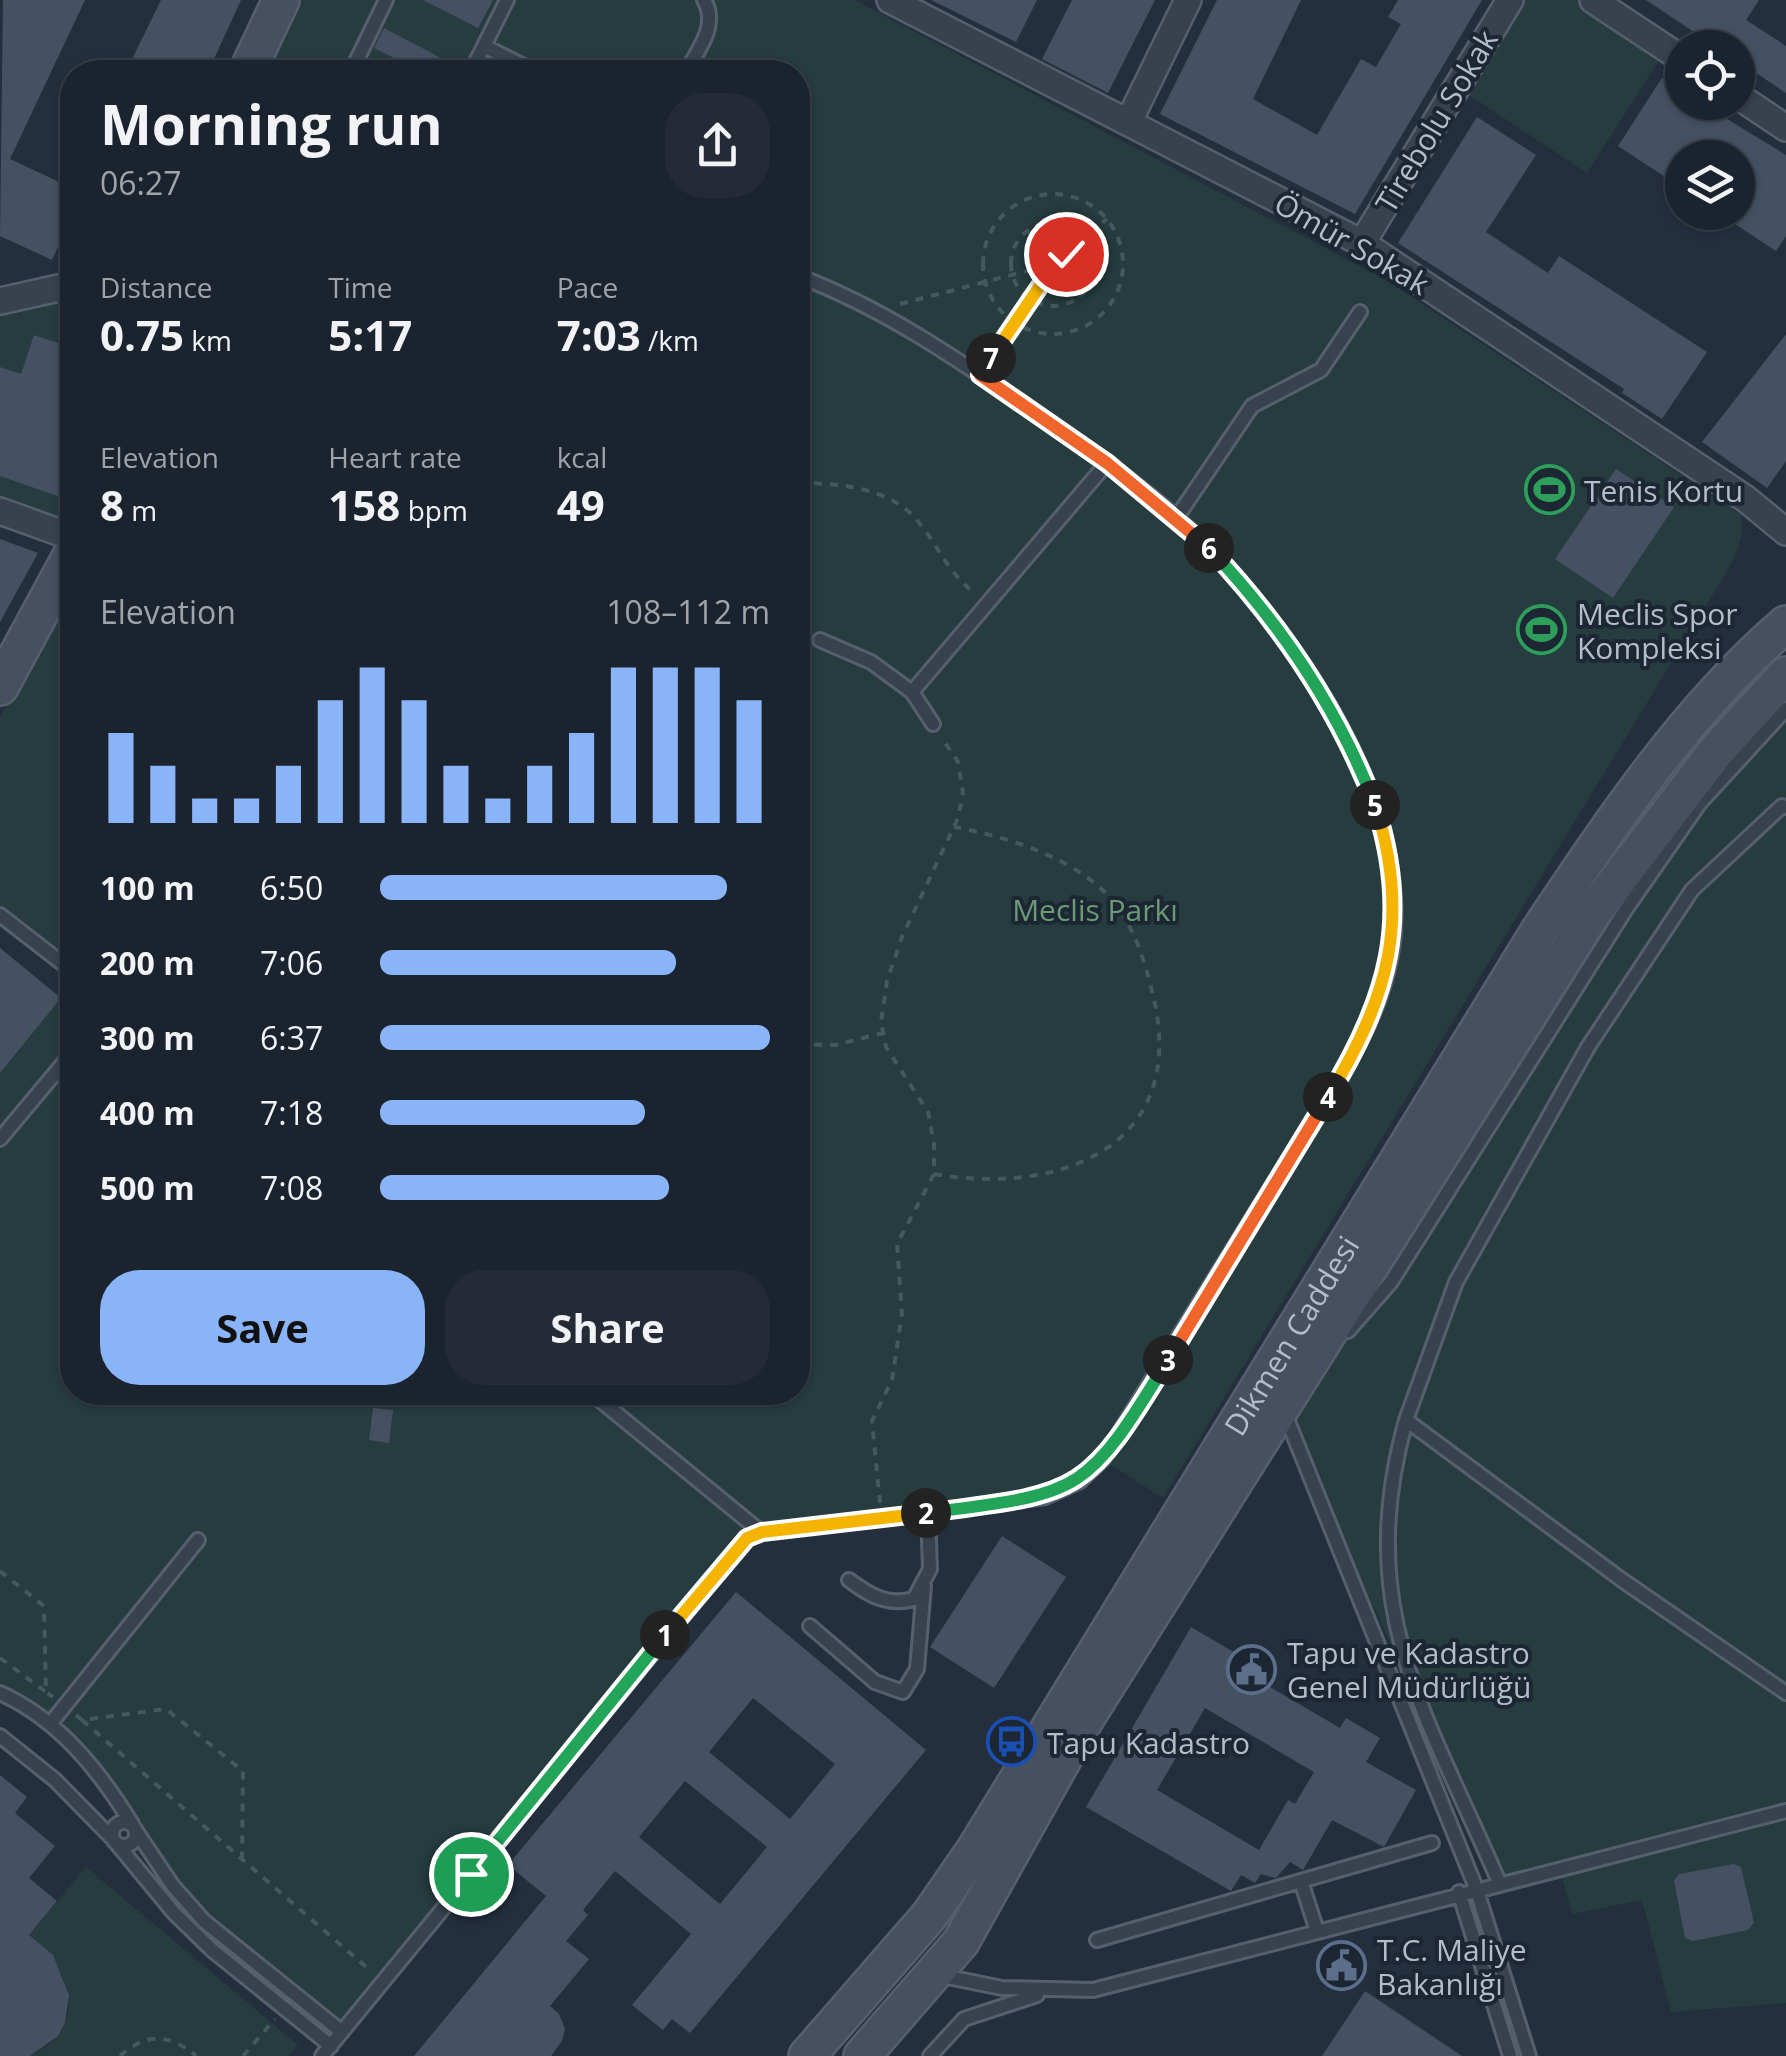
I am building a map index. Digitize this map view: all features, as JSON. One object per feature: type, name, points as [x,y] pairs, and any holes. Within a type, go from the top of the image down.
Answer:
[{"type":"main road","points":[[253,60],[282,0]]},
{"type":"main road","points":[[0,688],[60,576]]},
{"type":"main road","name":"Dikmen Caddesi","points":[[807,2056],[929,1916],[974,1851],[1592,851],[1687,727],[1786,624]]},
{"type":"main road","name":"Dikmen Caddesi","points":[[862,2056],[961,1942],[1086,1718],[1590,914],[1718,749],[1786,676]]},
{"type":"main road","points":[[929,1916],[961,1942]]},
{"type":"main road","points":[[904,1946],[936,1974]]},
{"type":"street","points":[[1130,121],[1188,0]]},
{"type":"street","name":"Tirebolu Sokak","points":[[1362,243],[1510,0]]},
{"type":"street","points":[[1593,0],[1665,48]]},
{"type":"street","name":"Ömür Sokak","points":[[907,4],[1362,243],[1784,524]]},
{"type":"street","points":[[1755,107],[1786,128]]},
{"type":"street","points":[[0,301],[60,288]]},
{"type":"street","points":[[0,511],[60,533]]},
{"type":"lane","points":[[357,60],[386,0]]},
{"type":"lane","points":[[477,60],[507,0]]},
{"type":"lane","points":[[692,60],[710,26],[711,11],[704,0]]},
{"type":"lane","points":[[484,46],[512,60]]},
{"type":"lane","points":[[0,1736],[56,1780],[186,1925],[284,2008],[327,2051],[734,1550],[762,1532],[1044,1497],[1080,1481],[1103,1460],[1368,1030],[1386,980],[1394,931],[1386,844],[1363,774],[1317,687],[1281,636],[1244,587],[1177,517],[1107,463],[980,375],[874,311],[810,282]]},
{"type":"lane","points":[[1177,517],[1252,406],[1321,370],[1360,312]]},
{"type":"lane","points":[[912,692],[1107,463]]},
{"type":"lane","points":[[820,640],[871,662],[912,692],[933,724]]},
{"type":"lane","points":[[1529,2056],[1476,1888],[1281,1404],[1392,1282],[1626,909],[1699,804],[1786,709]]},
{"type":"lane","points":[[1499,1882],[1397,1640],[1385,1565],[1390,1476],[1456,1282],[1588,1047],[1692,890],[1782,806],[1786,808]]},
{"type":"lane","points":[[0,914],[60,962]]},
{"type":"lane","points":[[0,1139],[60,1067]]},
{"type":"lane","points":[[606,1405],[762,1532]]},
{"type":"lane","points":[[1406,1420],[1622,1580],[1786,1692]]},
{"type":"lane","points":[[810,1626],[875,1682],[904,1692],[917,1669],[924,1586],[932,1552],[928,1513]]},
{"type":"lane","points":[[50,1724],[198,1540]]},
{"type":"lane","points":[[849,1580],[896,1604],[914,1599],[924,1586]]},
{"type":"lane","points":[[0,1693],[50,1724],[86,1759],[196,1913],[342,2032]]},
{"type":"lane","points":[[936,1974],[1048,1992],[1093,1990],[1459,1892],[1786,1811]]},
{"type":"lane","points":[[114,1841],[116,1824],[134,1828]]},
{"type":"lane","points":[[114,1841],[129,1845],[134,1828]]},
{"type":"lane","points":[[1096,1940],[1432,1843]]},
{"type":"lane","points":[[1301,1882],[1317,1931]]},
{"type":"lane","points":[[1459,1892],[1510,2056]]},
{"type":"lane","points":[[930,2056],[964,2019],[1048,1992]]},
{"type":"path","points":[[1048,193],[1071,195],[1107,219],[1120,243],[1124,266],[1119,290],[1106,311],[1087,326],[1064,334],[1040,334],[1014,323],[1000,311],[985,282],[984,247],[992,226],[1026,198],[1048,193]]},
{"type":"path","points":[[1066,254],[1107,219]]},
{"type":"path","points":[[1058,222],[1086,238],[1095,258],[1095,270],[1080,296],[1059,306],[1030,299],[1013,274],[1013,252],[1028,231],[1058,222]]},
{"type":"path","points":[[1028,231],[1043,250]]},
{"type":"path","points":[[1036,269],[1044,280],[1052,282],[1065,277],[1070,263],[1066,254],[1055,247],[1043,250]]},
{"type":"path","points":[[1036,269],[1043,250]]},
{"type":"path","points":[[874,311],[1036,269]]},
{"type":"path","points":[[1065,277],[1080,296]]},
{"type":"path","points":[[980,375],[1044,280]]},
{"type":"path","points":[[810,483],[834,483],[880,495],[899,506],[916,518],[950,573],[986,604]]},
{"type":"path","points":[[882,1518],[872,1421],[892,1380],[902,1314],[897,1244],[934,1174],[928,1112],[886,1047],[883,1032],[887,982],[954,828],[963,792],[958,762],[933,724]]},
{"type":"path","points":[[934,1174],[1013,1181],[1052,1175],[1090,1161],[1143,1109],[1159,1077],[1162,1039],[1148,971],[1116,905],[1079,875],[1034,850],[954,828]]},
{"type":"path","points":[[810,1044],[835,1044],[883,1032]]},
{"type":"path","points":[[0,1571],[44,1606],[46,1692]]},
{"type":"path","points":[[0,1658],[82,1720],[383,1982]]},
{"type":"path","points":[[82,1720],[166,1709],[243,1771],[242,1858]]},
{"type":"path","points":[[244,2056],[284,2008]]},
{"type":"path","points":[[120,2056],[152,2038],[170,2038],[196,2056]]},
{"type":"green space","name":"Meclis Parkı","points":[[301,0],[855,0],[1386,280],[1741,515],[1742,523],[1740,543],[1729,568],[1163,1498],[1103,1460],[1045,1497],[747,1538],[342,2032],[204,1921],[86,1759],[0,1693],[0,1073],[60,996],[60,1405],[810,1405],[810,60],[274,60]]},
{"type":"green space","points":[[1510,0],[1593,0],[1665,47],[1587,173],[1457,87]]},
{"type":"green space","points":[[60,288],[60,533],[0,511],[0,301]]},
{"type":"green space","points":[[60,616],[60,962],[0,915],[0,717]]},
{"type":"green space","points":[[1786,709],[1786,2003],[1671,2012],[1642,1900],[1572,1914],[1559,1867],[1499,1882],[1372,1603],[1368,1619],[1281,1404],[1391,1282],[1699,804]]},
{"type":"green space","points":[[86,1867],[298,2045],[288,2056],[30,2056],[62,2030],[68,1998],[56,1965],[29,1935]]},
{"type":"building","points":[[3,0],[85,0],[10,159],[60,182],[60,242],[52,260],[0,236]]},
{"type":"building","points":[[161,0],[241,0],[214,60],[131,60]]},
{"type":"building","points":[[423,0],[493,0],[478,28]]},
{"type":"building","points":[[931,0],[1037,0],[1016,42]]},
{"type":"building","points":[[1072,0],[1155,0],[1108,93],[1042,59]]},
{"type":"building","points":[[1217,0],[1301,0],[1253,99],[1317,135],[1361,59],[1376,67],[1401,24],[1388,17],[1398,0],[1482,0],[1355,214],[1160,114]]},
{"type":"building","points":[[1646,0],[1759,0],[1746,20],[1786,46],[1786,93],[1755,72],[1755,30],[1691,30]]},
{"type":"building","points":[[384,28],[445,60],[398,60],[374,48]]},
{"type":"building","points":[[1662,78],[1665,120],[1729,120],[1786,155],[1786,236],[1776,251],[1744,230],[1755,230],[1755,140],[1665,140],[1665,177],[1618,146]]},
{"type":"building","points":[[1477,117],[1536,155],[1486,232],[1548,273],[1559,256],[1707,352],[1662,419],[1622,393],[1624,389],[1398,243]]},
{"type":"building","points":[[1786,334],[1786,461],[1767,488],[1702,442]]},
{"type":"building","points":[[34,335],[60,344],[60,497],[0,476],[0,367],[21,374]]},
{"type":"building","points":[[1616,469],[1674,507],[1613,598],[1555,559]]},
{"type":"building","points":[[0,539],[38,553],[0,622]]},
{"type":"building","points":[[0,948],[60,999],[0,1073]]},
{"type":"building","points":[[373,1408],[393,1410],[389,1443],[369,1440]]},
{"type":"building","points":[[1002,1536],[1066,1577],[994,1688],[930,1647]]},
{"type":"building","points":[[736,1592],[926,1750],[690,2033],[672,2019],[663,2030],[632,2005],[691,1934],[615,1871],[583,1910],[588,1915],[566,1941],[589,1959],[550,2006],[559,2014],[565,2029],[551,2056],[414,2056],[546,1896],[508,1865]],"holes":[[[753,1698],[835,1764],[790,1819],[709,1752]],[[685,1781],[767,1847],[720,1904],[639,1837]]]},
{"type":"building","points":[[1191,1627],[1237,1654],[1231,1664],[1340,1728],[1346,1718],[1380,1738],[1366,1762],[1416,1790],[1384,1847],[1332,1820],[1303,1870],[1290,1862],[1276,1878],[1261,1874],[1255,1883],[1241,1875],[1231,1891],[1086,1807]],"holes":[[[1205,1708],[1314,1772],[1295,1804],[1288,1800],[1259,1850],[1157,1790]]]},
{"type":"building","points":[[0,1775],[27,1797],[15,1813],[55,1846],[29,1878],[57,1901],[29,1935],[53,1955],[69,1995],[65,2023],[58,2036],[30,2056],[0,2056]]},
{"type":"building","points":[[1734,1864],[1741,1867],[1754,1923],[1748,1930],[1693,1941],[1685,1938],[1674,1881],[1679,1874]]},
{"type":"building","points":[[1365,1991],[1462,2056],[1322,2056]]},
{"type":"place","name":"Tenis Kortu","points":[[1549,490]]},
{"type":"place","name":"Meclis Spor Kompleksi","points":[[1542,630]]},
{"type":"place","name":"Tapu ve Kadastro Genel Müdürlüğü","points":[[1252,1669]]},
{"type":"place","name":"Tapu Kadastro","points":[[1012,1742]]},
{"type":"place","name":"T.C. Maliye Bakanlığı","points":[[1342,1966]]},
{"type":"route","points":[[471,1874],[747,1538],[762,1532],[1044,1497],[1080,1481],[1103,1460],[1368,1030],[1386,980],[1394,931],[1392,888],[1376,808],[1342,729],[1281,636],[1210,549],[1177,517],[1107,463],[980,375],[1044,280],[1058,282],[1068,274],[1070,263],[1066,254]]}]
